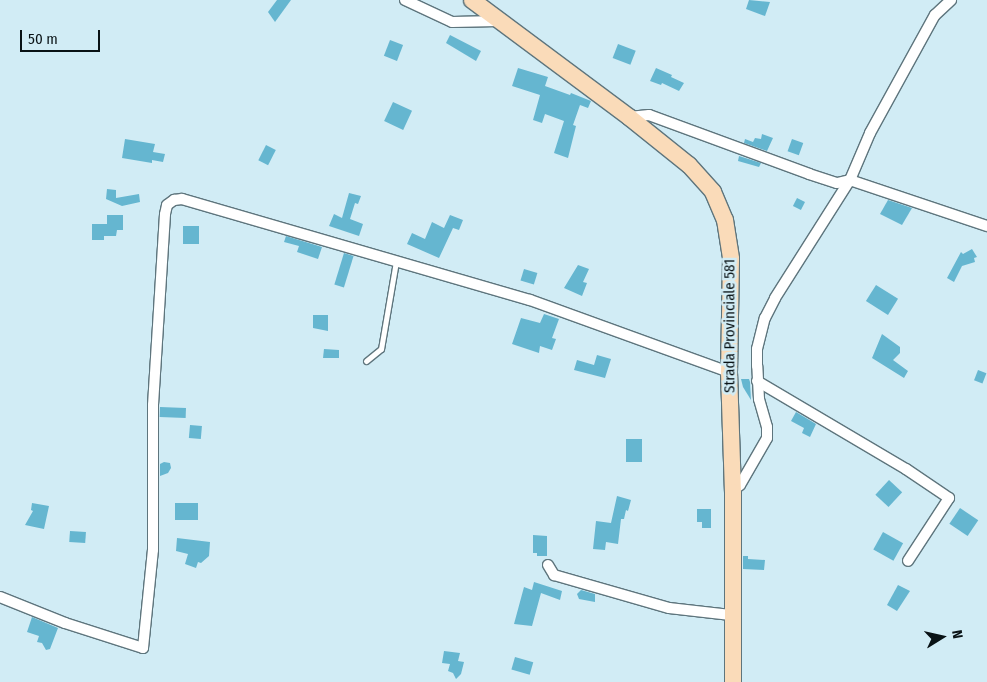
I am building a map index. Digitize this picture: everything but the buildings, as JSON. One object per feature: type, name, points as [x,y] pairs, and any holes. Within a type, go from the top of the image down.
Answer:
[{"type":"main road","name":"Strada Provinciale 581","points":[[472,0],[629,116],[689,165],[713,192],[725,220],[731,259],[729,372],[733,682]]},
{"type":"street","points":[[405,0],[452,22],[498,21]]},
{"type":"street","points":[[732,492],[740,485],[767,438],[757,381],[758,349],[765,318],[775,298],[850,180],[870,133],[935,15],[951,0]]},
{"type":"street","points":[[629,116],[649,115],[828,180],[840,183],[850,180],[987,226]]},
{"type":"street","points":[[0,597],[65,623],[143,648],[153,550],[153,405],[167,205],[174,200],[182,198],[530,300],[729,372]]},
{"type":"street","points":[[757,381],[906,469],[949,498],[908,561]]},
{"type":"street","points":[[548,565],[554,574],[669,608],[731,615]]},
{"type":"lane","points":[[366,361],[381,349],[396,261]]}]
